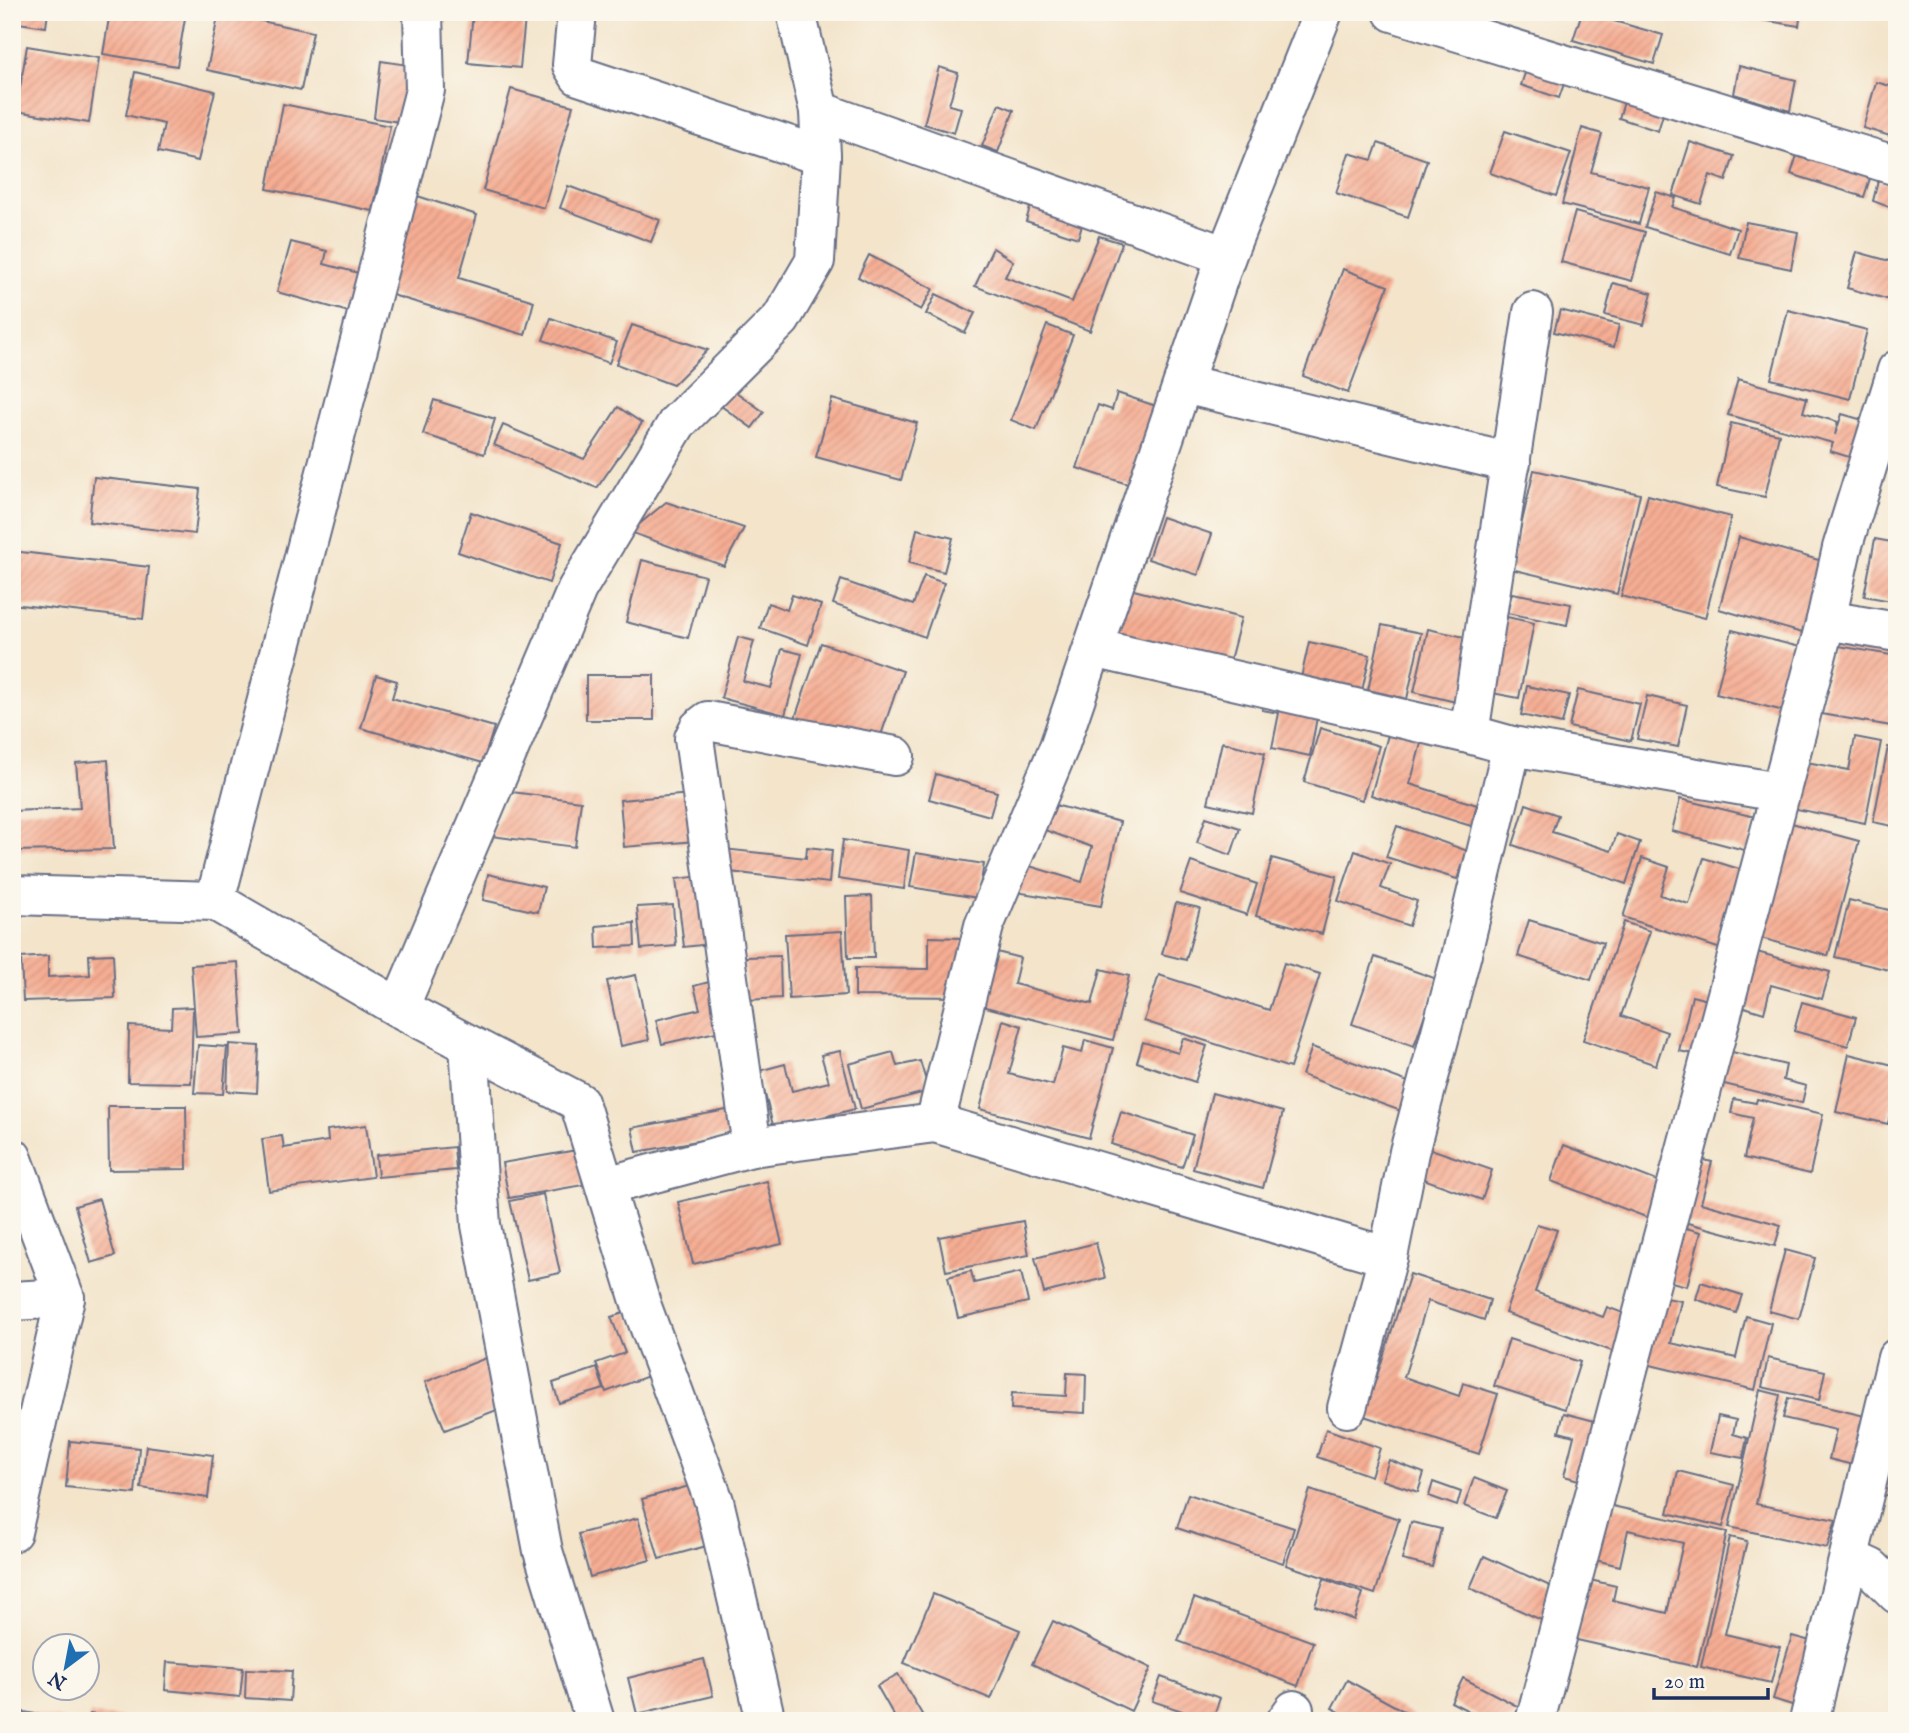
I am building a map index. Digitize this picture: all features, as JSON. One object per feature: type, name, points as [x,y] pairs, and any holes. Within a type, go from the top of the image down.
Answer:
[{"type":"street","points":[[215,901],[425,90],[423,12]]},
{"type":"street","points":[[577,12],[572,65],[579,76],[821,156]]},
{"type":"street","points":[[399,1008],[577,589],[677,423],[780,318],[815,261],[821,156],[819,111],[796,12]]},
{"type":"street","points":[[935,1123],[984,926],[1059,747],[1226,256],[1323,12]]},
{"type":"street","points":[[1393,12],[1897,166]]},
{"type":"street","points":[[819,111],[1226,256]]},
{"type":"street","points":[[1469,734],[1533,312]]},
{"type":"street","points":[[1535,1721],[1778,792],[1826,620],[1842,548],[1897,370]]},
{"type":"street","points":[[1184,384],[1511,463]]},
{"type":"street","points":[[1826,620],[1897,632]]},
{"type":"street","points":[[1093,648],[1512,746],[1778,792]]},
{"type":"street","points":[[751,1147],[694,738],[699,728],[708,721],[895,756]]},
{"type":"street","points":[[1347,1408],[1388,1257],[1409,1152],[1462,953],[1512,746]]},
{"type":"street","points":[[12,895],[215,901],[399,1008],[579,1102],[641,1304],[714,1501],[766,1721]]},
{"type":"street","points":[[470,1045],[483,1238],[543,1551],[595,1721]]},
{"type":"street","points":[[606,1186],[751,1147],[935,1123],[1388,1257]]},
{"type":"street","points":[[12,1157],[65,1298],[12,1532]]},
{"type":"street","points":[[12,1301],[65,1298]]},
{"type":"street","points":[[1809,1721],[1897,1358]]},
{"type":"street","points":[[1849,1558],[1871,1568],[1897,1594]]},
{"type":"building","points":[[20,12],[48,12],[46,27],[18,23]]},
{"type":"building","points":[[110,12],[186,12],[177,66],[103,54]]},
{"type":"building","points":[[219,12],[313,32],[301,90],[207,70]]},
{"type":"building","points":[[1582,12],[1663,35],[1654,64],[1573,40]]},
{"type":"building","points":[[1738,12],[1801,12],[1799,26],[1737,16]]},
{"type":"building","points":[[473,13],[525,18],[520,68],[468,63]]},
{"type":"building","points":[[27,46],[99,58],[89,123],[16,111]]},
{"type":"building","points":[[381,61],[415,66],[406,123],[374,118]]},
{"type":"building","points":[[1528,64],[1566,78],[1559,98],[1521,85]]},
{"type":"building","points":[[1739,66],[1796,80],[1790,111],[1734,94]]},
{"type":"building","points":[[939,67],[958,73],[949,105],[961,108],[954,133],[924,124]]},
{"type":"building","points":[[135,72],[215,91],[198,161],[158,152],[164,124],[126,115]]},
{"type":"building","points":[[1876,82],[1897,88],[1897,138],[1863,128]]},
{"type":"building","points":[[511,89],[573,106],[544,208],[483,190]]},
{"type":"building","points":[[1625,99],[1664,111],[1658,131],[1619,118]]},
{"type":"building","points":[[283,104],[390,126],[373,211],[267,189]]},
{"type":"building","points":[[999,104],[1014,110],[998,152],[982,146]]},
{"type":"building","points":[[1582,128],[1602,134],[1591,172],[1649,187],[1639,224],[1562,204]]},
{"type":"building","points":[[1505,131],[1571,153],[1556,196],[1490,173]]},
{"type":"building","points":[[1690,142],[1734,156],[1726,181],[1710,175],[1701,204],[1673,195]]},
{"type":"building","points":[[1378,143],[1427,160],[1408,217],[1336,193],[1349,153],[1372,160]]},
{"type":"building","points":[[1798,152],[1871,175],[1864,197],[1791,174]]},
{"type":"building","points":[[1878,181],[1897,185],[1897,210],[1873,201]]},
{"type":"building","points":[[568,186],[660,220],[651,242],[560,208]]},
{"type":"building","points":[[1656,192],[1676,198],[1672,207],[1738,229],[1730,254],[1645,227]]},
{"type":"building","points":[[408,193],[477,215],[459,278],[534,301],[525,335],[379,291]]},
{"type":"building","points":[[1032,201],[1084,218],[1078,238],[1026,221]]},
{"type":"building","points":[[1575,212],[1645,232],[1632,281],[1561,262]]},
{"type":"building","points":[[1746,222],[1798,232],[1791,269],[1739,258]]},
{"type":"building","points":[[1099,236],[1122,243],[1090,331],[975,286],[993,248],[1013,261],[1005,277],[1072,302]]},
{"type":"building","points":[[291,242],[327,251],[324,264],[366,275],[356,314],[277,292]]},
{"type":"building","points":[[1857,252],[1897,263],[1897,302],[1847,288]]},
{"type":"building","points":[[869,255],[933,289],[921,310],[858,277]]},
{"type":"building","points":[[1343,269],[1388,286],[1348,393],[1303,376]]},
{"type":"building","points":[[1613,283],[1652,293],[1644,325],[1605,315]]},
{"type":"building","points":[[936,294],[975,313],[965,333],[926,314]]},
{"type":"building","points":[[1560,310],[1619,325],[1614,347],[1554,332]]},
{"type":"building","points":[[1788,310],[1867,330],[1850,399],[1771,379]]},
{"type":"building","points":[[551,318],[617,342],[609,363],[543,340]]},
{"type":"building","points":[[632,325],[708,350],[673,385],[616,364]]},
{"type":"building","points":[[1047,325],[1073,335],[1036,430],[1011,420]]},
{"type":"building","points":[[1738,379],[1807,398],[1803,412],[1838,422],[1835,435],[1842,414],[1873,423],[1862,461],[1830,451],[1833,443],[1728,415]]},
{"type":"building","points":[[729,387],[764,412],[752,428],[717,403]]},
{"type":"building","points":[[1117,393],[1162,408],[1137,487],[1077,468],[1098,405],[1112,410]]},
{"type":"building","points":[[832,399],[917,423],[901,480],[816,457]]},
{"type":"building","points":[[434,400],[495,419],[484,454],[423,434]]},
{"type":"building","points":[[618,407],[642,423],[597,488],[494,445],[503,425],[584,459]]},
{"type":"building","points":[[1731,423],[1779,434],[1765,497],[1717,487]]},
{"type":"building","points":[[1534,470],[1640,494],[1617,594],[1511,569]]},
{"type":"building","points":[[94,477],[200,489],[195,534],[89,522]]},
{"type":"building","points":[[1648,495],[1731,517],[1705,618],[1621,596]]},
{"type":"building","points":[[666,502],[744,528],[724,566],[630,532]]},
{"type":"building","points":[[471,512],[562,543],[549,583],[458,552]]},
{"type":"building","points":[[1162,517],[1212,534],[1198,575],[1148,559]]},
{"type":"building","points":[[917,529],[953,538],[944,572],[909,563]]},
{"type":"building","points":[[1739,537],[1829,563],[1809,635],[1719,609]]},
{"type":"building","points":[[1875,539],[1897,543],[1897,602],[1864,596]]},
{"type":"building","points":[[12,551],[149,567],[143,619],[12,604]]},
{"type":"building","points":[[642,560],[705,576],[688,638],[626,622]]},
{"type":"building","points":[[924,576],[944,583],[925,637],[833,604],[841,580],[913,605]]},
{"type":"building","points":[[1130,589],[1241,618],[1229,664],[1118,635]]},
{"type":"building","points":[[1512,593],[1571,604],[1567,625],[1507,613]]},
{"type":"building","points":[[792,595],[821,605],[808,645],[760,628],[768,603],[787,610]]},
{"type":"building","points":[[1507,617],[1534,623],[1519,698],[1492,693]]},
{"type":"building","points":[[1382,625],[1421,633],[1407,699],[1368,690]]},
{"type":"building","points":[[1428,629],[1478,640],[1464,704],[1414,692]]},
{"type":"building","points":[[1732,630],[1800,647],[1784,711],[1716,694]]},
{"type":"building","points":[[738,637],[754,641],[743,681],[771,688],[782,649],[802,654],[785,715],[721,698]]},
{"type":"building","points":[[1309,642],[1370,655],[1362,691],[1301,678]]},
{"type":"building","points":[[821,643],[903,671],[881,735],[795,718]]},
{"type":"building","points":[[1833,645],[1897,656],[1897,727],[1821,714]]},
{"type":"building","points":[[376,675],[397,681],[392,698],[494,727],[483,763],[361,728]]},
{"type":"building","points":[[586,675],[654,675],[654,720],[586,720]]},
{"type":"building","points":[[1527,686],[1569,695],[1562,724],[1521,715]]},
{"type":"building","points":[[1578,690],[1640,704],[1631,741],[1569,727]]},
{"type":"building","points":[[1265,695],[1319,706],[1310,756],[1272,748],[1279,713],[1262,710]]},
{"type":"building","points":[[1647,696],[1687,705],[1678,747],[1637,739]]},
{"type":"building","points":[[1320,728],[1379,746],[1362,800],[1304,782]]},
{"type":"building","points":[[1390,728],[1423,736],[1410,784],[1477,805],[1471,826],[1371,795]]},
{"type":"building","points":[[1855,737],[1881,742],[1865,823],[1792,808],[1801,761],[1849,770]]},
{"type":"building","points":[[1222,742],[1265,753],[1252,813],[1208,803]]},
{"type":"building","points":[[1888,747],[1897,749],[1897,827],[1873,822]]},
{"type":"building","points":[[108,760],[114,849],[12,851],[12,811],[80,808],[76,763]]},
{"type":"building","points":[[936,774],[997,792],[990,816],[929,799]]},
{"type":"building","points":[[512,792],[581,801],[575,847],[491,836]]},
{"type":"building","points":[[692,794],[696,841],[624,847],[620,800]]},
{"type":"building","points":[[1680,799],[1755,817],[1748,851],[1672,831]]},
{"type":"building","points":[[1047,803],[1120,822],[1101,906],[1016,892],[1023,864],[1082,882],[1092,847],[1039,828]]},
{"type":"building","points":[[1526,804],[1558,815],[1552,832],[1611,851],[1617,834],[1640,842],[1626,884],[1513,845]]},
{"type":"building","points":[[1206,817],[1240,828],[1231,855],[1197,843]]},
{"type":"building","points":[[1784,821],[1859,841],[1828,956],[1753,936]]},
{"type":"building","points":[[1397,826],[1468,851],[1457,879],[1386,857]]},
{"type":"building","points":[[843,840],[909,850],[904,889],[838,879]]},
{"type":"building","points":[[807,847],[832,850],[829,883],[721,871],[724,849],[806,858]]},
{"type":"building","points":[[1355,851],[1390,864],[1381,888],[1417,901],[1409,926],[1338,901]]},
{"type":"building","points":[[916,853],[984,864],[978,898],[910,887]]},
{"type":"building","points":[[1272,858],[1337,876],[1322,934],[1256,916]]},
{"type":"building","points":[[1642,858],[1669,867],[1660,895],[1689,904],[1704,858],[1752,873],[1727,951],[1623,917]]},
{"type":"building","points":[[1191,862],[1257,884],[1247,915],[1180,893]]},
{"type":"building","points":[[488,874],[544,887],[538,912],[483,900]]},
{"type":"building","points":[[701,876],[710,944],[684,947],[676,879]]},
{"type":"building","points":[[872,896],[874,958],[848,958],[846,897]]},
{"type":"building","points":[[1849,900],[1897,912],[1897,972],[1835,957]]},
{"type":"building","points":[[1176,903],[1200,908],[1186,960],[1162,954]]},
{"type":"building","points":[[673,905],[676,946],[641,949],[637,907]]},
{"type":"building","points":[[1529,920],[1603,943],[1591,980],[1518,956]]},
{"type":"building","points":[[1624,922],[1650,931],[1621,1016],[1667,1032],[1656,1065],[1583,1040]]},
{"type":"building","points":[[634,923],[635,946],[597,948],[596,926]]},
{"type":"building","points":[[842,931],[846,995],[789,999],[785,934]]},
{"type":"building","points":[[929,937],[963,938],[963,997],[855,996],[855,968],[929,969]]},
{"type":"building","points":[[993,951],[1020,958],[1014,984],[1092,1004],[1101,969],[1129,976],[1113,1040],[978,1005]]},
{"type":"building","points":[[1753,951],[1830,972],[1822,999],[1771,985],[1764,1013],[1738,1005]]},
{"type":"building","points":[[113,954],[115,998],[23,1001],[21,958],[48,956],[48,977],[90,975],[89,955]]},
{"type":"building","points":[[780,956],[781,998],[747,1000],[745,957]]},
{"type":"building","points":[[1375,957],[1437,979],[1414,1046],[1352,1024]]},
{"type":"building","points":[[238,962],[243,1034],[196,1037],[191,965]]},
{"type":"building","points":[[1284,963],[1320,974],[1290,1068],[1144,1021],[1159,975],[1269,1010]]},
{"type":"building","points":[[636,975],[649,1040],[621,1046],[607,981]]},
{"type":"building","points":[[713,981],[725,1030],[662,1044],[656,1020],[700,1009],[694,986]]},
{"type":"building","points":[[1692,996],[1715,1002],[1703,1056],[1679,1051]]},
{"type":"building","points":[[1802,1002],[1856,1017],[1848,1046],[1794,1031]]},
{"type":"building","points":[[193,1007],[191,1083],[128,1082],[129,1026],[171,1028],[172,1008]]},
{"type":"building","points":[[1003,1020],[1022,1026],[1009,1074],[1053,1085],[1063,1048],[1082,1053],[1085,1040],[1113,1048],[1089,1138],[980,1109]]},
{"type":"building","points":[[1183,1038],[1207,1046],[1195,1082],[1137,1062],[1143,1042],[1178,1053]]},
{"type":"building","points":[[229,1044],[259,1046],[257,1093],[227,1091]]},
{"type":"building","points":[[198,1045],[227,1047],[223,1094],[194,1093]]},
{"type":"building","points":[[1312,1047],[1422,1087],[1412,1115],[1302,1075]]},
{"type":"building","points":[[840,1051],[855,1109],[774,1129],[759,1071],[785,1064],[792,1091],[829,1082],[821,1055]]},
{"type":"building","points":[[1728,1051],[1786,1065],[1783,1080],[1806,1086],[1802,1103],[1720,1083]]},
{"type":"building","points":[[893,1052],[897,1066],[920,1061],[929,1091],[861,1109],[849,1064]]},
{"type":"building","points":[[1849,1054],[1897,1066],[1897,1084],[1888,1124],[1836,1112]]},
{"type":"building","points":[[1212,1093],[1283,1112],[1263,1188],[1193,1169]]},
{"type":"building","points":[[1734,1099],[1756,1103],[1757,1099],[1823,1114],[1810,1174],[1744,1158],[1753,1118],[1731,1113]]},
{"type":"building","points":[[108,1106],[186,1106],[187,1169],[109,1170]]},
{"type":"building","points":[[737,1108],[741,1133],[637,1152],[632,1128]]},
{"type":"building","points":[[1121,1112],[1193,1135],[1182,1167],[1111,1144]]},
{"type":"building","points":[[366,1125],[373,1177],[269,1191],[262,1139],[282,1136],[284,1148],[328,1141],[327,1130]]},
{"type":"building","points":[[1564,1145],[1665,1184],[1651,1219],[1551,1181]]},
{"type":"building","points":[[454,1147],[456,1170],[378,1177],[376,1155]]},
{"type":"building","points":[[1425,1147],[1492,1170],[1482,1200],[1415,1176]]},
{"type":"building","points":[[577,1150],[583,1185],[509,1198],[502,1163]]},
{"type":"building","points":[[1697,1158],[1712,1162],[1701,1203],[1781,1225],[1775,1246],[1680,1221]]},
{"type":"building","points":[[767,1181],[782,1244],[693,1264],[678,1202]]},
{"type":"building","points":[[543,1194],[560,1273],[528,1280],[510,1201]]},
{"type":"building","points":[[99,1199],[115,1256],[91,1263],[75,1206]]},
{"type":"building","points":[[1023,1221],[1029,1255],[946,1271],[939,1237]]},
{"type":"building","points":[[1537,1224],[1557,1230],[1535,1292],[1603,1317],[1607,1307],[1634,1317],[1620,1354],[1505,1313]]},
{"type":"building","points":[[1674,1225],[1701,1232],[1687,1286],[1660,1279]]},
{"type":"building","points":[[1096,1243],[1105,1278],[1044,1293],[1035,1258]]},
{"type":"building","points":[[1785,1250],[1815,1258],[1799,1319],[1769,1311]]},
{"type":"building","points":[[971,1271],[974,1283],[1021,1272],[1028,1302],[958,1318],[948,1277]]},
{"type":"building","points":[[1410,1274],[1490,1300],[1484,1320],[1428,1301],[1404,1377],[1459,1396],[1463,1383],[1498,1394],[1479,1454],[1364,1416]]},
{"type":"building","points":[[1701,1282],[1742,1295],[1736,1313],[1696,1299]]},
{"type":"building","points":[[1662,1297],[1681,1301],[1671,1343],[1736,1358],[1746,1316],[1771,1323],[1755,1390],[1646,1364]]},
{"type":"building","points":[[627,1312],[651,1375],[606,1392],[596,1363],[625,1353],[611,1317]]},
{"type":"building","points":[[1509,1339],[1580,1362],[1565,1409],[1494,1386]]},
{"type":"building","points":[[491,1356],[510,1405],[445,1430],[425,1382]]},
{"type":"building","points":[[1768,1358],[1825,1371],[1819,1400],[1762,1387]]},
{"type":"building","points":[[597,1368],[604,1389],[559,1403],[553,1383]]},
{"type":"building","points":[[1067,1373],[1086,1374],[1085,1413],[1011,1409],[1012,1393],[1066,1396]]},
{"type":"building","points":[[1760,1390],[1780,1395],[1756,1504],[1836,1520],[1827,1548],[1729,1527]]},
{"type":"building","points":[[1788,1398],[1869,1417],[1857,1466],[1829,1459],[1836,1430],[1783,1418]]},
{"type":"building","points":[[1564,1413],[1606,1424],[1590,1483],[1564,1476],[1574,1436],[1559,1432]]},
{"type":"building","points":[[1718,1416],[1736,1420],[1733,1434],[1747,1438],[1743,1458],[1710,1452]]},
{"type":"building","points":[[1326,1429],[1380,1448],[1371,1476],[1317,1457]]},
{"type":"building","points":[[1897,1436],[1897,1491],[1895,1498],[1873,1491]]},
{"type":"building","points":[[70,1441],[139,1448],[135,1494],[66,1487]]},
{"type":"building","points":[[146,1446],[213,1455],[208,1498],[141,1488]]},
{"type":"building","points":[[1389,1460],[1424,1473],[1418,1492],[1382,1480]]},
{"type":"building","points":[[1678,1471],[1734,1485],[1723,1527],[1668,1513]]},
{"type":"building","points":[[1474,1478],[1507,1491],[1496,1518],[1464,1506]]},
{"type":"building","points":[[1433,1482],[1461,1492],[1457,1506],[1429,1496]]},
{"type":"building","points":[[693,1485],[710,1545],[659,1559],[642,1499]]},
{"type":"building","points":[[1310,1490],[1399,1519],[1375,1594],[1286,1565]]},
{"type":"building","points":[[1188,1494],[1294,1528],[1283,1563],[1177,1528]]},
{"type":"building","points":[[1608,1505],[1727,1532],[1697,1667],[1577,1640],[1590,1580],[1616,1586],[1613,1600],[1667,1613],[1683,1543],[1628,1530],[1620,1566],[1595,1560]]},
{"type":"building","points":[[638,1518],[650,1560],[590,1577],[578,1534]]},
{"type":"building","points":[[1411,1522],[1441,1529],[1432,1567],[1402,1560]]},
{"type":"building","points":[[1730,1537],[1747,1541],[1725,1634],[1780,1647],[1771,1683],[1701,1667]]},
{"type":"building","points":[[1484,1556],[1561,1591],[1548,1623],[1470,1588]]},
{"type":"building","points":[[1324,1579],[1363,1593],[1354,1620],[1315,1606]]},
{"type":"building","points":[[933,1594],[1020,1630],[991,1699],[904,1663]]},
{"type":"building","points":[[1194,1598],[1313,1642],[1298,1686],[1178,1641]]},
{"type":"building","points":[[1053,1621],[1151,1668],[1131,1711],[1032,1664]]},
{"type":"building","points":[[1792,1636],[1814,1642],[1795,1706],[1773,1699]]},
{"type":"building","points":[[704,1659],[713,1696],[637,1714],[628,1678]]},
{"type":"building","points":[[167,1662],[243,1668],[240,1697],[165,1690]]},
{"type":"building","points":[[246,1669],[292,1671],[290,1701],[245,1698]]},
{"type":"building","points":[[898,1674],[926,1721],[897,1721],[877,1686]]},
{"type":"building","points":[[1161,1677],[1220,1698],[1212,1721],[1152,1701]]},
{"type":"building","points":[[1463,1678],[1519,1707],[1512,1721],[1488,1721],[1451,1702]]},
{"type":"building","points":[[1347,1680],[1422,1721],[1356,1721],[1332,1708]]},
{"type":"building","points":[[24,1712],[63,1719],[63,1721],[23,1721]]},
{"type":"building","points":[[90,1714],[130,1719],[130,1721],[89,1721]]}]
